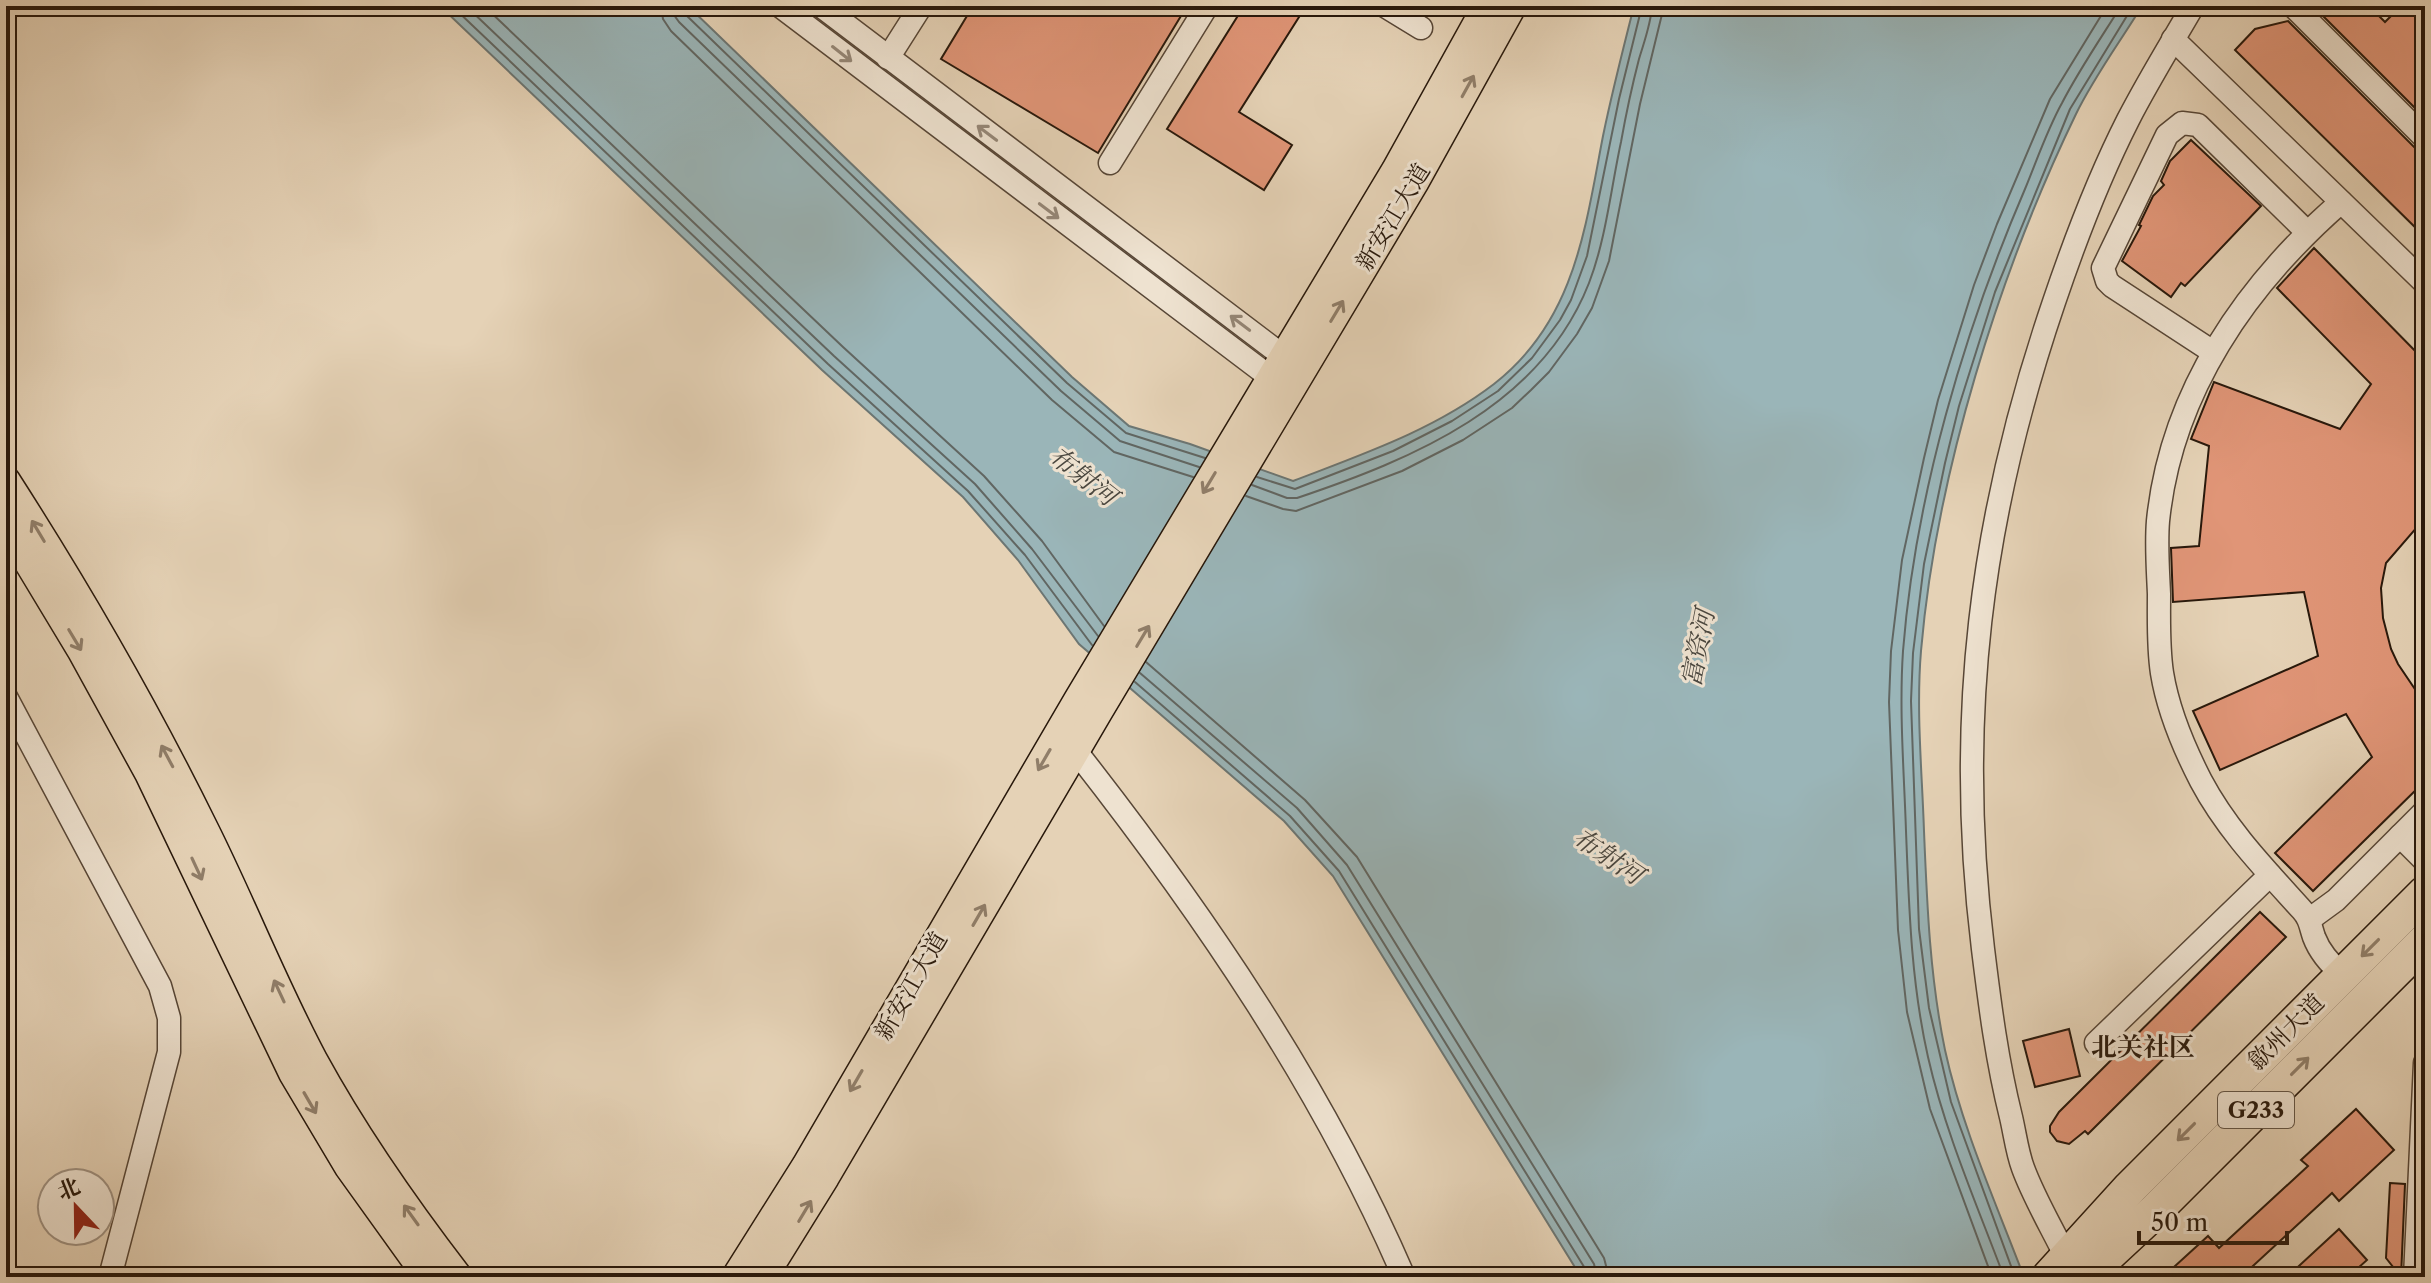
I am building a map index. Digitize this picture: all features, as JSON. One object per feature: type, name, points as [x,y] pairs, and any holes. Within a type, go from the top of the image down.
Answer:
[{"type":"highway","name":"歙州大道","points":[[2066,1270],[2130,1188],[2425,893]]},
{"type":"highway","name":"歙州大道","points":[[2066,1270],[2154,1212],[2425,941]]},
{"type":"main road","name":"新安江大道","points":[[736,1277],[1093,698],[1259,421],[1487,6]]},
{"type":"main road","name":"新安江大道","points":[[1286,374],[1415,181],[1512,6]]},
{"type":"main road","points":[[6,481],[102,639],[164,750],[206,832],[292,1019],[338,1103],[404,1205],[458,1277]]},
{"type":"main road","points":[[6,525],[82,651],[149,773],[293,1073],[349,1167],[428,1277]]},
{"type":"main road","name":"新安江大道","points":[[763,1277],[825,1177],[1075,750],[1093,698]]},
{"type":"street","points":[[780,6],[1286,374]]},
{"type":"street","points":[[821,6],[1286,374]]},
{"type":"street","points":[[888,58],[921,6]]},
{"type":"street","points":[[1110,163],[1207,6]]},
{"type":"street","points":[[1385,6],[1421,28]]},
{"type":"street","points":[[2066,1270],[2023,1167],[1997,1059],[1973,842],[1971,767],[1974,674],[1993,523],[2035,357],[2093,195],[2133,111],[2193,6]]},
{"type":"street","points":[[2293,6],[2425,138]]},
{"type":"street","points":[[2173,39],[2425,283]]},
{"type":"street","points":[[2213,352],[2112,286],[2104,274],[2103,268],[2167,135],[2182,123],[2198,125],[2307,232]]},
{"type":"street","points":[[2341,202],[2307,232],[2263,279],[2240,308],[2213,352],[2186,409],[2168,465],[2158,523],[2162,672],[2178,728],[2201,781],[2232,830],[2310,919],[2318,947],[2343,975]]},
{"type":"street","points":[[6,697],[160,986],[169,1018],[169,1052],[110,1277]]},
{"type":"street","points":[[1075,750],[1186,897],[1271,1027],[1342,1150],[1404,1277]]},
{"type":"street","points":[[2310,919],[2336,900],[2425,811]]},
{"type":"street","points":[[2400,836],[2425,861]]},
{"type":"street","points":[[2096,1043],[2270,875]]},
{"type":"street","points":[[2415,1277],[2425,1063]]},
{"type":"water","points":[[440,6],[688,6],[1072,377],[1129,426],[1293,481],[1397,440],[1447,415],[1494,384],[1521,359],[1543,332],[1572,271],[1582,239],[1634,6],[2142,6],[2076,114],[2021,240],[1997,307],[1956,446],[1929,584],[1921,651],[1919,718],[1926,886],[1940,1023],[1961,1108],[2024,1277],[1581,1277],[1333,876],[1284,821],[1079,644],[1018,560],[963,497],[822,370]]},
{"type":"building","points":[[973,6],[1187,6],[1098,153],[941,59]]},
{"type":"building","points":[[1244,6],[1306,6],[1239,112],[1292,145],[1264,190],[1167,129]]},
{"type":"building","points":[[2313,6],[2369,6],[2385,22],[2401,6],[2425,6],[2425,118]]},
{"type":"building","points":[[2288,21],[2415,148],[2425,152],[2425,237],[2235,50],[2255,29]]},
{"type":"building","points":[[2191,140],[2261,206],[2185,286],[2181,283],[2171,297],[2122,261],[2153,196],[2164,185],[2161,181],[2170,161]]},
{"type":"building","points":[[2314,248],[2425,361],[2425,518],[2386,563],[2381,588],[2383,618],[2391,649],[2425,704],[2425,781],[2313,891],[2275,853],[2372,757],[2346,714],[2220,770],[2193,711],[2318,656],[2304,592],[2173,602],[2171,548],[2199,546],[2209,446],[2191,439],[2214,382],[2340,429],[2371,384],[2277,288]]},
{"type":"building","points":[[2260,912],[2286,937],[2088,1134],[2085,1131],[2069,1144],[2057,1141],[2050,1132],[2050,1126],[2059,1112]]},
{"type":"building","points":[[2069,1029],[2080,1076],[2035,1087],[2023,1041]]},
{"type":"building","points":[[2356,1109],[2394,1150],[2339,1201],[2332,1193],[2241,1277],[2163,1277],[2208,1236],[2219,1248],[2308,1166],[2301,1160]]},
{"type":"building","points":[[2390,1183],[2405,1184],[2401,1277],[2386,1258]]},
{"type":"building","points":[[2339,1229],[2367,1260],[2348,1277],[2287,1277]]},
{"type":"district","name":"北关社区","points":[[2143,1047]]},
{"type":"water label","name":"布射河","points":[[1083,476]]},
{"type":"water label","name":"富资河","points":[[1698,648]]},
{"type":"water label","name":"布射河","points":[[1608,856]]}]
